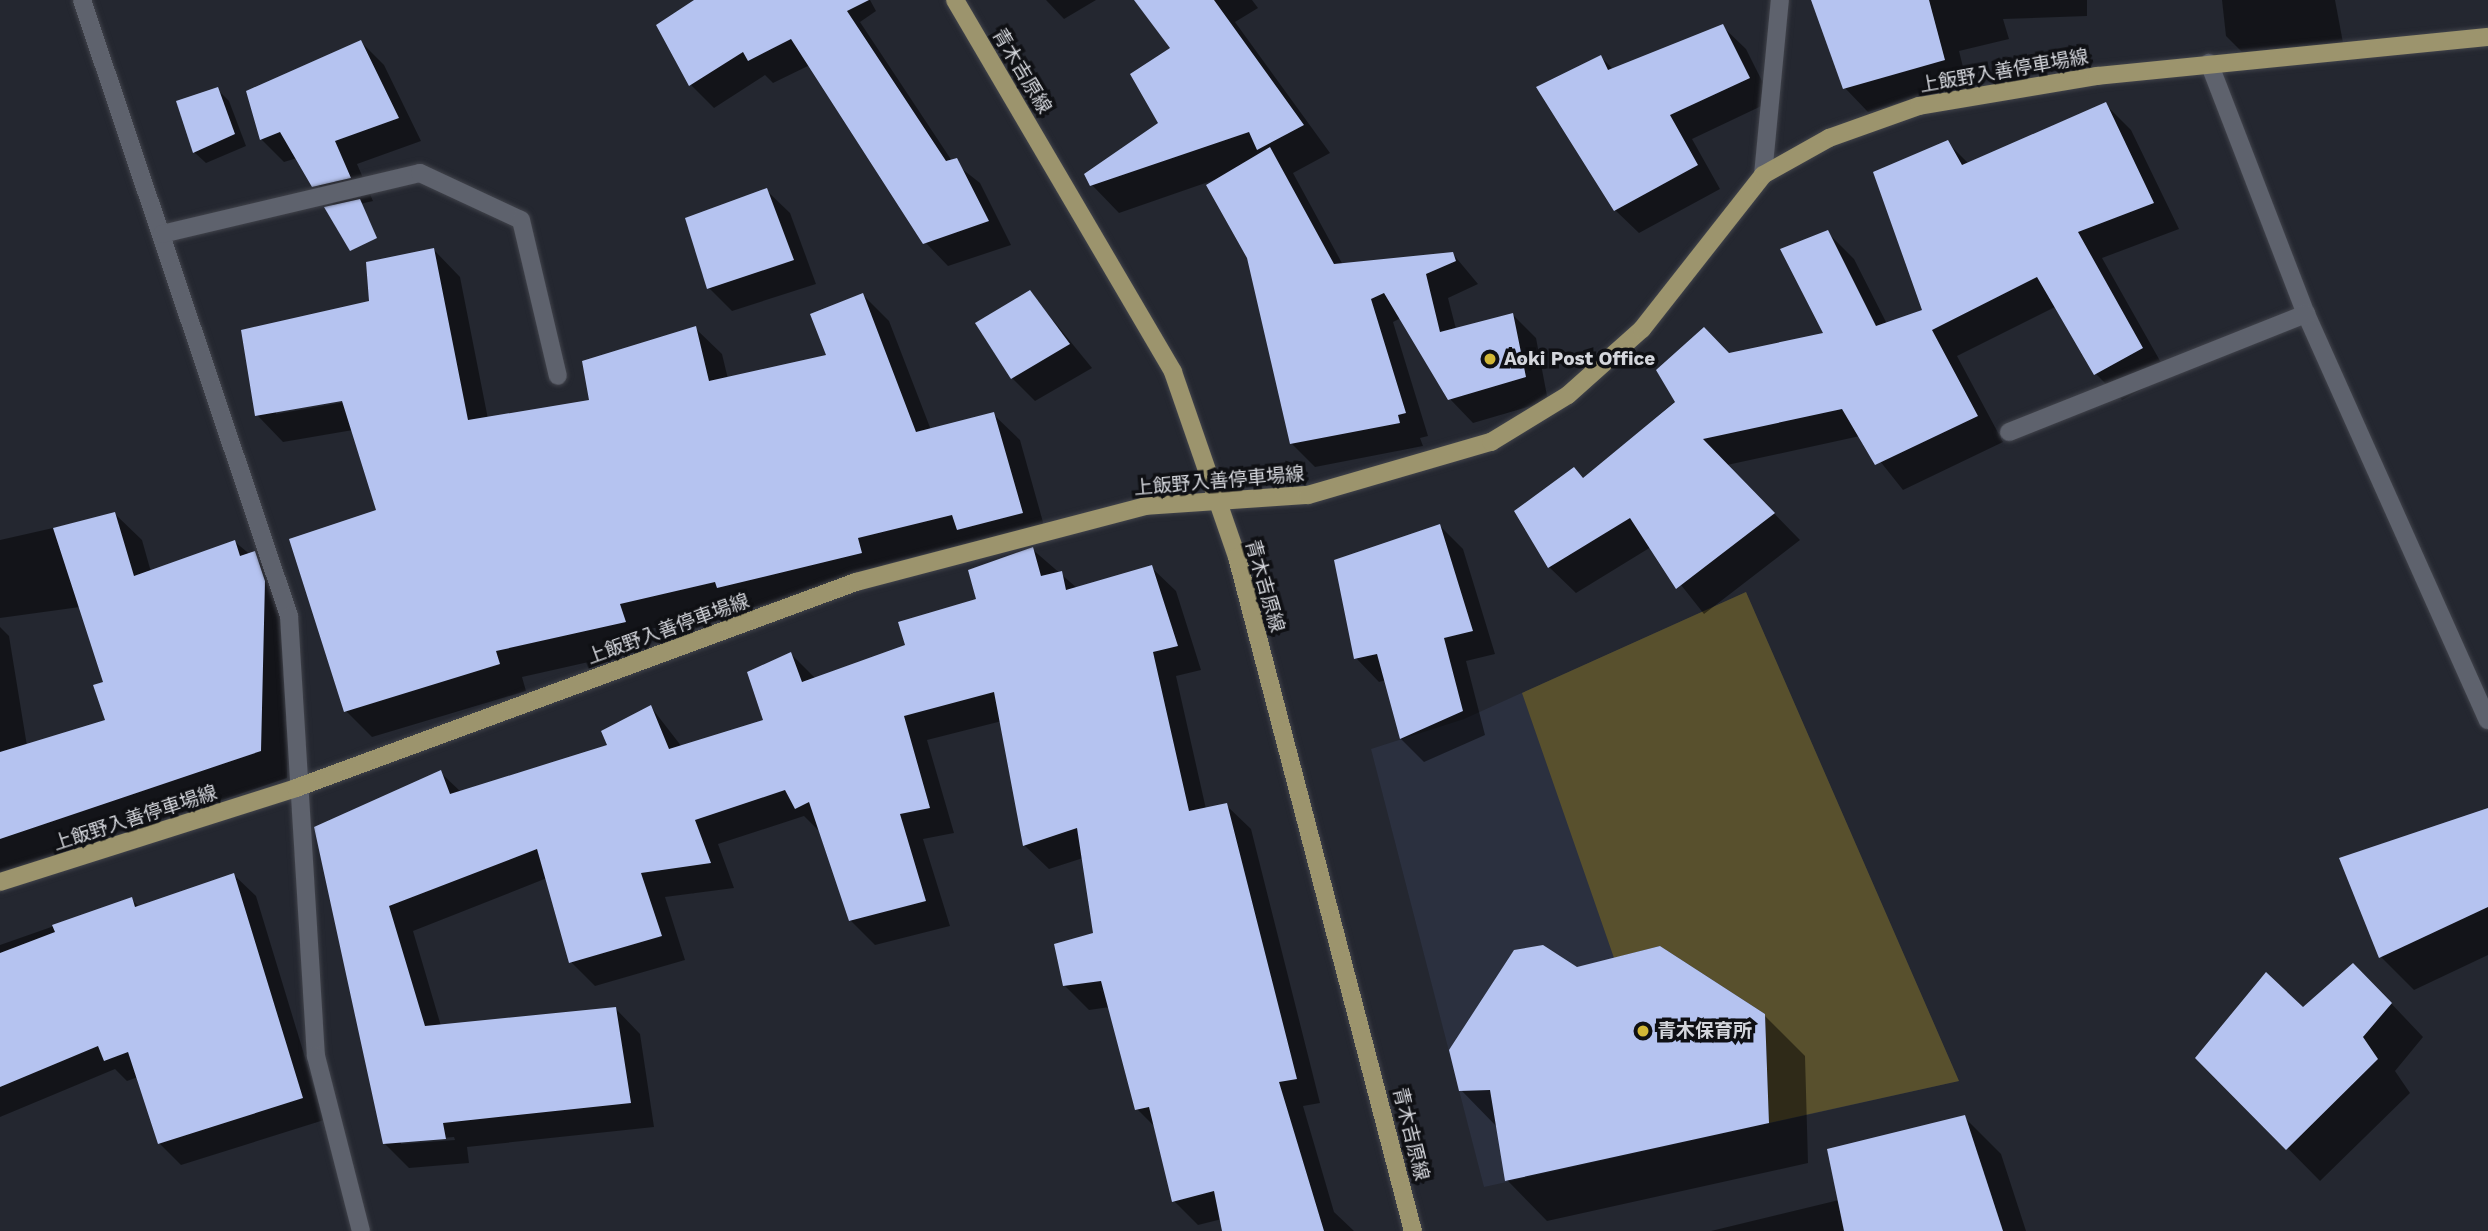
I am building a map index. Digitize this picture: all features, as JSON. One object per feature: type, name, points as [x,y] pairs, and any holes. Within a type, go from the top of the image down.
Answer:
[{"type":"main road","name":"青木吉原線","points":[[955,0],[1173,372],[1237,557],[1413,1231]]},
{"type":"main road","name":"上飯野入善停車場線","points":[[0,882],[296,788],[856,582],[1145,506],[1216,499],[1308,495],[1491,442],[1568,395],[1642,330],[1763,175],[1829,138],[1919,106],[2004,88],[2209,63],[2488,37]]},
{"type":"street","points":[[82,0],[289,616],[296,788],[316,1056],[361,1231]]},
{"type":"street","points":[[1763,175],[1780,0]]},
{"type":"street","points":[[2209,63],[2306,314],[2488,720]]},
{"type":"street","points":[[162,234],[420,173],[521,220],[558,376]]},
{"type":"street","points":[[2009,432],[2306,314]]},
{"type":"shaded area","points":[[1746,592],[1959,1081],[1484,1187],[1371,749],[1464,719]]},
{"type":"shaded area","points":[[1746,592],[1959,1081],[1769,1123],[1765,1014],[1660,946],[1614,958],[1522,693]]},
{"type":"building","points":[[694,0],[869,0],[847,11],[946,161],[957,158],[989,221],[923,244],[791,39],[748,61],[743,52],[689,86],[656,25]]},
{"type":"building","points":[[1134,0],[1214,0],[1304,125],[1257,150],[1249,132],[1090,186],[1084,174],[1158,123],[1130,74],[1170,48]]},
{"type":"building","points":[[1811,0],[1929,0],[1945,60],[1843,89]]},
{"type":"building","points":[[1723,24],[1750,78],[1670,115],[1698,165],[1614,211],[1536,87],[1601,55],[1608,70]]},
{"type":"building","points":[[361,40],[399,118],[335,141],[351,178],[312,187],[280,132],[260,140],[246,91]]},
{"type":"building","points":[[218,87],[235,134],[193,153],[176,101]]},
{"type":"building","points":[[2106,102],[2154,203],[2078,232],[2143,348],[2094,375],[2037,277],[1932,330],[1978,416],[1875,465],[1842,409],[1703,439],[1775,513],[1676,589],[1630,518],[1548,568],[1514,511],[1574,467],[1583,478],[1675,402],[1656,370],[1704,327],[1729,353],[1823,333],[1780,249],[1828,230],[1876,326],[1922,310],[1873,172],[1948,140],[1962,165]]},
{"type":"building","points":[[1270,147],[1334,264],[1453,252],[1456,261],[1426,274],[1440,332],[1513,313],[1526,377],[1448,400],[1384,293],[1371,299],[1406,413],[1398,415],[1400,423],[1290,444],[1247,258],[1206,185]]},
{"type":"building","points":[[767,188],[794,260],[707,289],[685,218]]},
{"type":"building","points":[[360,199],[377,238],[350,251],[324,207]]},
{"type":"building","points":[[434,248],[468,420],[589,400],[582,361],[696,326],[709,381],[826,355],[810,314],[863,293],[916,432],[994,412],[1023,513],[957,530],[952,515],[858,538],[862,553],[717,588],[715,582],[620,604],[626,622],[496,651],[500,664],[344,712],[289,539],[376,510],[342,401],[255,416],[241,330],[369,301],[366,262]]},
{"type":"building","points":[[1030,290],[1070,344],[1011,379],[975,323]]},
{"type":"building","points":[[115,512],[134,576],[235,540],[240,556],[255,551],[265,581],[261,751],[0,839],[0,752],[105,720],[93,685],[103,682],[53,528]]},
{"type":"building","points":[[1440,524],[1473,631],[1444,638],[1463,711],[1400,739],[1377,654],[1354,659],[1334,560]]},
{"type":"building","points":[[1033,547],[1041,576],[1062,571],[1066,590],[1152,565],[1178,646],[1153,652],[1189,811],[1227,803],[1297,1079],[1279,1082],[1324,1231],[1222,1231],[1214,1191],[1172,1202],[1149,1107],[1135,1110],[1101,981],[1063,986],[1054,944],[1093,933],[1077,828],[1023,846],[994,692],[904,716],[930,808],[900,814],[926,901],[849,921],[809,802],[795,809],[785,790],[695,820],[711,863],[641,873],[662,936],[569,963],[537,849],[389,906],[425,1026],[616,1007],[631,1103],[443,1123],[446,1139],[383,1144],[314,827],[441,770],[450,794],[607,745],[601,731],[651,705],[669,749],[763,720],[747,672],[791,652],[802,682],[905,645],[898,622],[976,599],[968,570]]},
{"type":"building","points":[[2488,808],[2488,907],[2379,958],[2339,858]]},
{"type":"building","points":[[234,873],[303,1098],[158,1144],[128,1052],[104,1061],[98,1046],[0,1087],[0,953],[55,932],[52,925],[132,897],[135,907]]},
{"type":"building","points":[[1543,945],[1577,967],[1660,946],[1765,1014],[1769,1123],[1505,1181],[1490,1090],[1459,1091],[1449,1050],[1514,950]]},
{"type":"building","points":[[2353,963],[2392,1003],[2363,1037],[2378,1059],[2286,1150],[2195,1058],[2266,972],[2303,1007]]},
{"type":"building","points":[[1965,1115],[2003,1231],[1844,1231],[1827,1149]]},
{"type":"place","name":"Aoki Post Office","points":[[1490,359]]},
{"type":"place","name":"青木保育所","points":[[1643,1031]]}]
